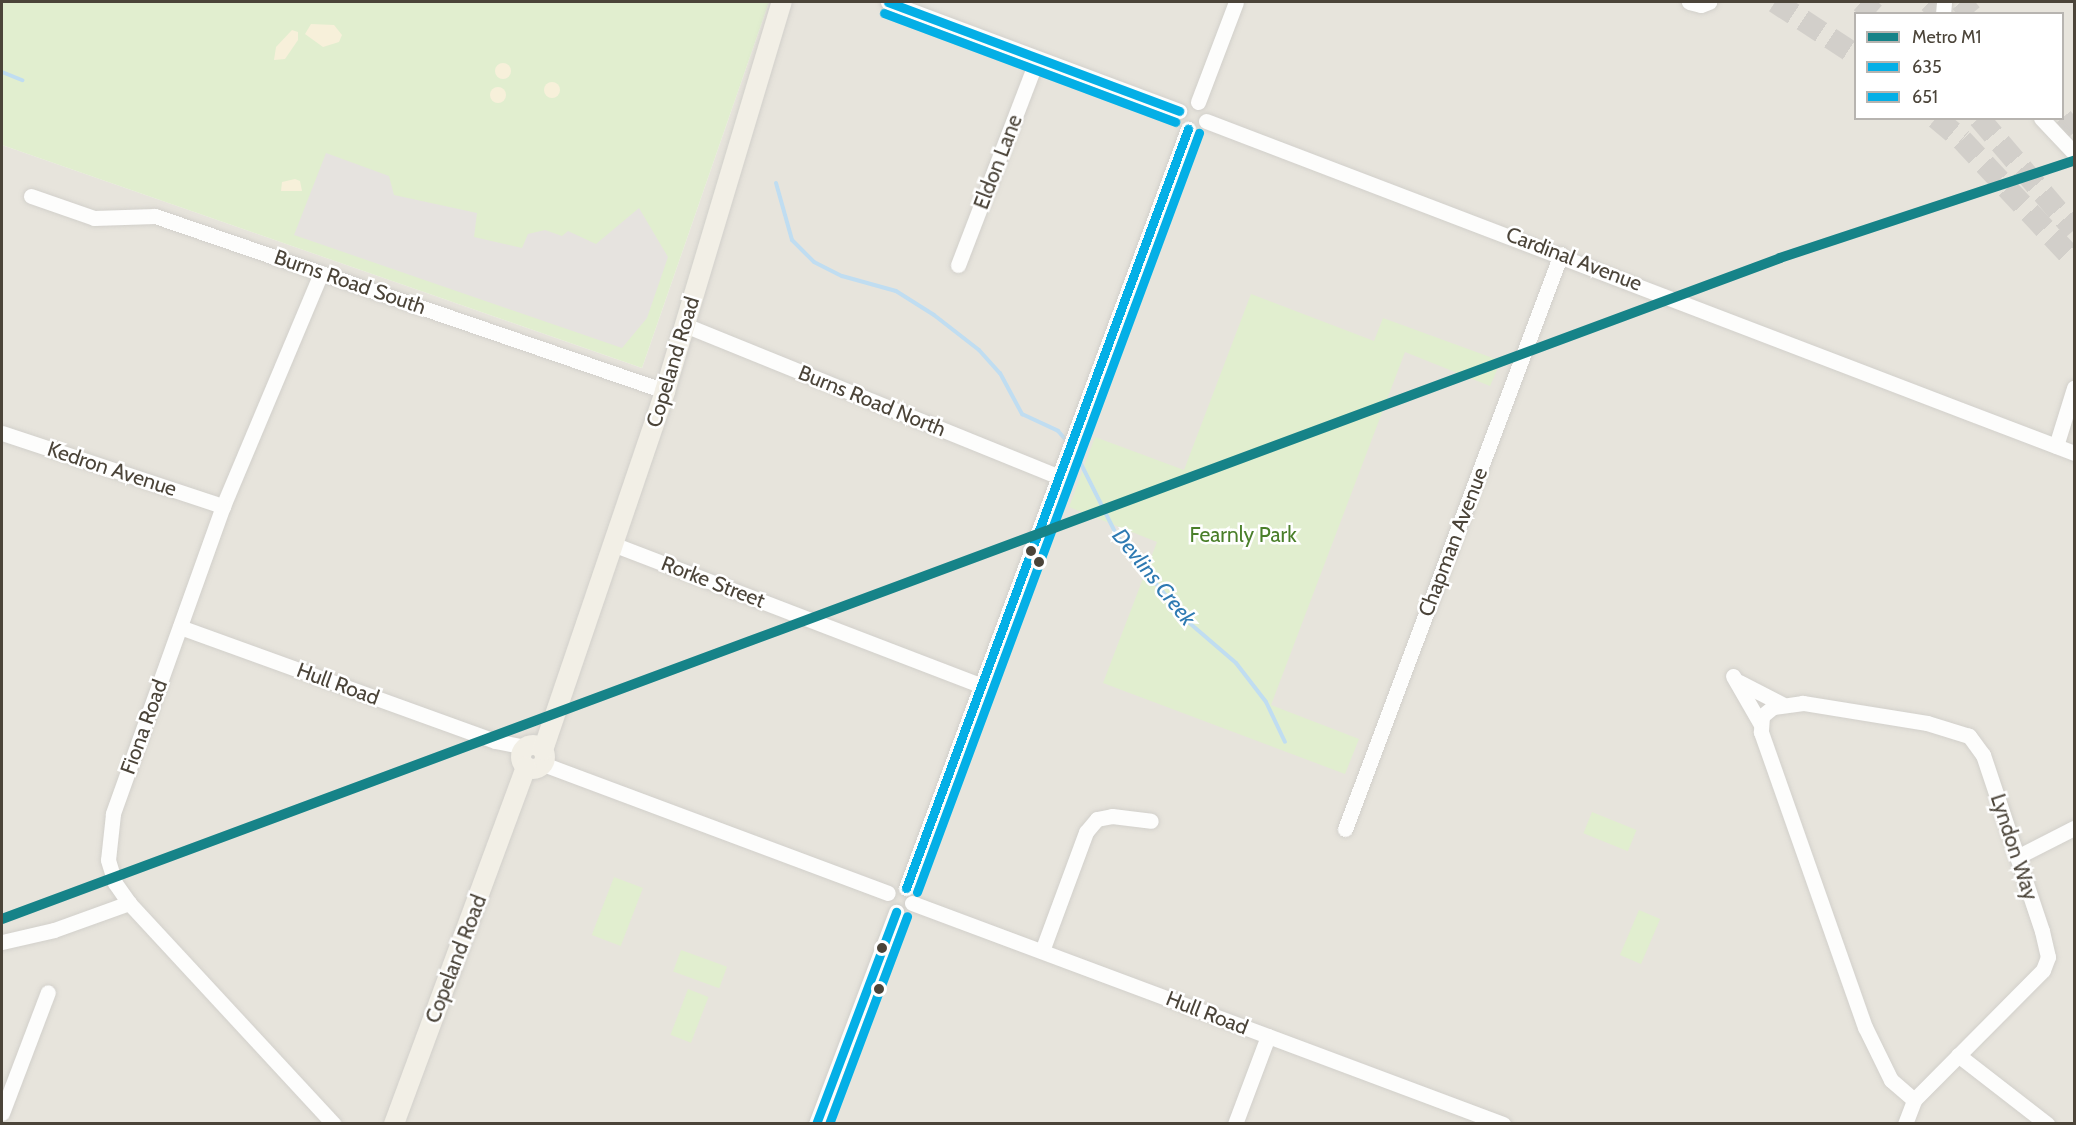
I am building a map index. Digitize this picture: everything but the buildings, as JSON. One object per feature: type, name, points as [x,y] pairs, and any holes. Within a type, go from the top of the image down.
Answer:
[{"type":"main road","name":"Copeland Road","points":[[394,1124],[518,795],[551,719],[615,544],[665,391],[782,2]]},
{"type":"street","points":[[888,2],[1179,111]]},
{"type":"street","points":[[1198,102],[1236,2]]},
{"type":"street","points":[[1689,2],[1711,6]]},
{"type":"street","name":"Eldon Lane","points":[[958,265],[1037,59]]},
{"type":"street","points":[[1198,102],[1206,108],[1206,121],[1198,129],[1188,129],[1181,124],[1179,111],[1184,103],[1198,102]]},
{"type":"street","points":[[2043,120],[2074,153]]},
{"type":"street","name":"Cardinal Avenue","points":[[1206,121],[1561,254],[2074,453]]},
{"type":"street","points":[[906,888],[896,887],[888,893],[888,905],[896,912],[906,911],[912,903],[906,888],[1188,129]]},
{"type":"street","name":"Burns Road South","points":[[31,196],[94,218],[155,216],[665,391]]},
{"type":"street","name":"Chapman Avenue","points":[[1346,829],[1561,254]]},
{"type":"street","name":"Fiona Road","points":[[321,273],[223,506],[112,822],[108,860],[115,883],[129,903],[334,1124]]},
{"type":"street","name":"Burns Road North","points":[[685,325],[1059,477]]},
{"type":"street","points":[[2056,446],[2074,388]]},
{"type":"street","name":"Kedron Avenue","points":[[2,432],[223,506]]},
{"type":"street","name":"Rorke Street","points":[[615,544],[980,685]]},
{"type":"street","name":"Hull Road","points":[[180,627],[495,741],[888,893]]},
{"type":"street","name":"Lyndon Way","points":[[1905,1124],[1914,1100],[2029,986],[2048,957],[1983,755],[1969,736],[1928,723],[1803,704],[1782,704],[1736,679],[1760,723],[1877,1058],[1891,1080],[1914,1100]]},
{"type":"street","points":[[1760,723],[1764,713],[1782,704]]},
{"type":"street","points":[[1042,951],[1086,832],[1097,819],[1112,816],[1151,820]]},
{"type":"street","points":[[2017,857],[2074,828]]},
{"type":"street","points":[[2,942],[54,930],[129,903]]},
{"type":"street","name":"Hull Road","points":[[912,903],[1503,1124]]},
{"type":"street","points":[[816,1124],[896,912]]},
{"type":"street","points":[[2,1113],[48,992]]},
{"type":"street","points":[[1235,1124],[1268,1036]]},
{"type":"street","points":[[1958,1055],[2047,1124]]},
{"type":"shaded area","points":[[769,2],[2074,2],[2074,1123],[2,1124],[2,145],[642,368]]},
{"type":"shaded area","points":[[326,153],[389,176],[394,195],[477,213],[474,237],[522,248],[528,234],[545,230],[562,236],[568,231],[596,244],[639,208],[668,257],[647,318],[622,348],[294,235]]},
{"type":"green space","points":[[2,2],[769,2],[642,368],[2,145]]},
{"type":"green space","name":"Fearnly Park","points":[[1251,294],[1374,341],[1383,318],[1501,361],[1490,386],[1405,352],[1271,705],[1359,739],[1345,774],[1103,683],[1157,542],[1069,507],[1095,437],[1184,470]]},
{"type":"green space","points":[[1592,812],[1637,830],[1628,851],[1583,833]]},
{"type":"green space","points":[[614,877],[643,888],[621,946],[592,935]]},
{"type":"green space","points":[[1639,910],[1660,919],[1641,964],[1620,955]]},
{"type":"green space","points":[[681,950],[727,967],[719,988],[673,972]]},
{"type":"green space","points":[[688,989],[709,997],[691,1043],[670,1035]]},
{"type":"sand","points":[[311,24],[334,25],[342,35],[339,42],[323,47],[305,34]]},
{"type":"sand","points":[[292,30],[298,32],[298,40],[285,59],[274,60],[276,47]]},
{"type":"sand","points":[[500,63],[506,63],[511,71],[509,77],[500,79],[495,74],[495,68]]},
{"type":"sand","points":[[549,82],[555,82],[560,90],[558,96],[549,98],[544,93],[544,87]]},
{"type":"sand","points":[[498,87],[504,89],[506,95],[504,101],[498,103],[492,101],[490,95],[492,89]]},
{"type":"sand","points":[[295,179],[300,181],[302,191],[281,191],[282,182]]},
{"type":"waterway","name":"Devlins Creek","points":[[2,72],[22,80]]},
{"type":"waterway","name":"Devlins Creek","points":[[776,183],[792,240],[814,262],[842,276],[896,291],[934,315],[979,350],[1000,373],[1022,414],[1058,431],[1067,441]]},
{"type":"waterway","name":"Devlins Creek","points":[[1074,450],[1117,536],[1186,620],[1236,663],[1266,702],[1285,742]]},
{"type":"tunnel","points":[[1775,2],[1854,54]]},
{"type":"tunnel","points":[[1861,2],[1873,12]]},
{"type":"tunnel","points":[[1929,2],[1940,12]]},
{"type":"tunnel","points":[[1961,2],[1969,12]]},
{"type":"tunnel","points":[[1938,120],[1962,140],[2074,260]]},
{"type":"tunnel","points":[[1981,120],[2074,230]]},
{"type":"tunnel","points":[[2064,120],[2074,133]]},
{"type":"metro line","name":"M1","points":[[2,919],[1780,258],[2074,161]]},
{"type":"transit line","name":"635","points":[[888,2],[1179,111]]},
{"type":"transit line","name":"651","points":[[884,13],[1175,122]]},
{"type":"transit line","name":"635","points":[[906,888],[1188,129]]},
{"type":"transit line","name":"651","points":[[917,892],[1199,133]]},
{"type":"transit line","name":"635","points":[[816,1124],[896,912]]},
{"type":"transit line","name":"651","points":[[829,1124],[907,916]]}]
